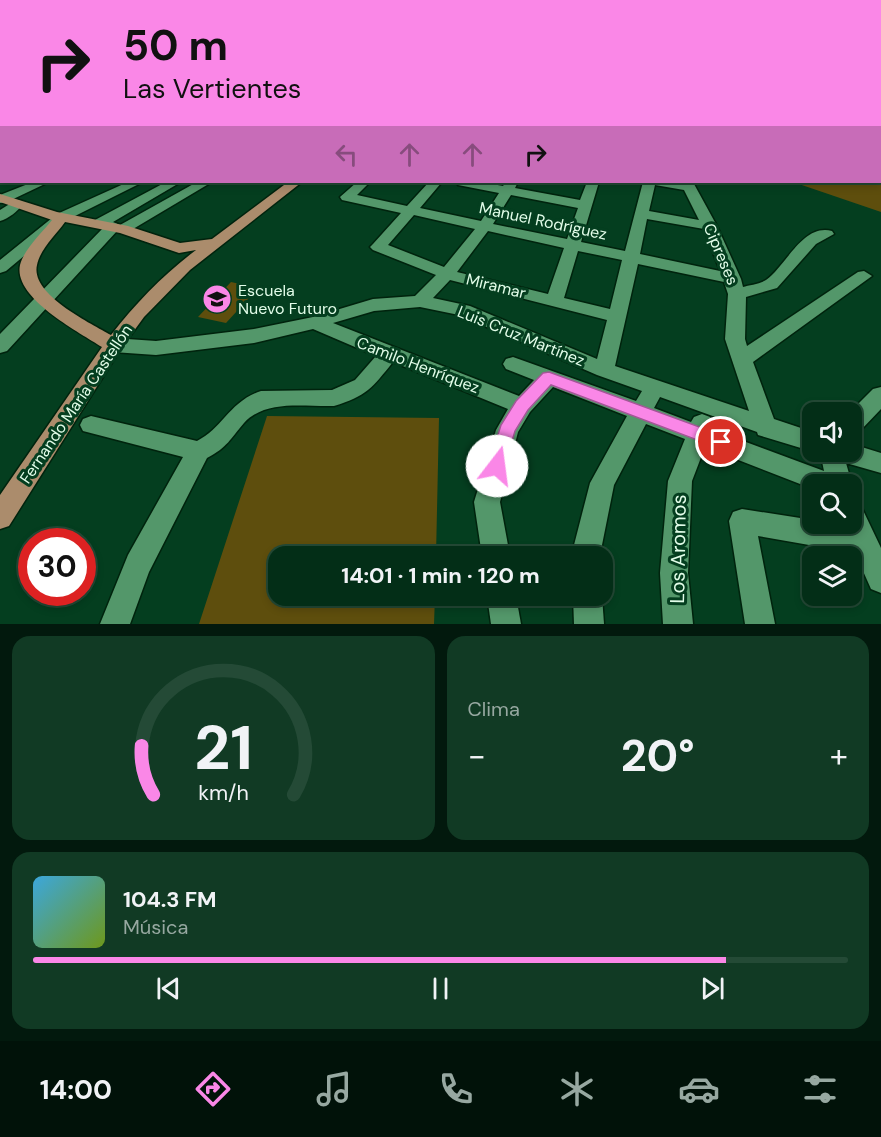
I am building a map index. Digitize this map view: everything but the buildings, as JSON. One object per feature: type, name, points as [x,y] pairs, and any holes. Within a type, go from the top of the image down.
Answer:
[{"type":"main road","name":"Fernando María Castellón","points":[[0,517],[113,345],[150,300],[184,267],[295,183]]},
{"type":"main road","points":[[1,199],[62,217],[112,226],[178,248],[216,242]]},
{"type":"main road","points":[[62,217],[32,259],[28,268],[30,277],[44,300],[113,345]]},
{"type":"main road","points":[[178,248],[183,255],[184,267]]},
{"type":"street","points":[[1,199],[41,183]]},
{"type":"street","points":[[0,268],[62,217],[134,183]]},
{"type":"street","points":[[0,346],[112,226],[174,183]]},
{"type":"street","points":[[112,226],[204,183]]},
{"type":"street","name":"Manuel Rodríguez","points":[[363,183],[347,197],[629,258],[735,286]]},
{"type":"street","points":[[411,210],[435,183]]},
{"type":"street","points":[[474,183],[509,186],[585,205]]},
{"type":"street","points":[[554,301],[593,183]]},
{"type":"street","points":[[604,370],[649,183]]},
{"type":"street","name":"Cipreses","points":[[663,183],[689,187],[710,226],[735,286],[735,339],[766,428]]},
{"type":"street","points":[[420,301],[447,274],[484,227],[509,186]]},
{"type":"street","points":[[0,217],[16,204]]},
{"type":"street","name":"Miramar","points":[[411,210],[378,247],[447,274],[617,317]]},
{"type":"street","points":[[641,214],[710,226]]},
{"type":"street","points":[[735,286],[771,284],[811,241],[827,234]]},
{"type":"street","points":[[743,359],[864,276]]},
{"type":"street","name":"Luis Cruz Martínez","points":[[113,345],[156,348],[254,336],[314,323],[373,305],[420,301],[464,310],[604,370],[802,439]]},
{"type":"street","name":"Camilo Henríquez","points":[[314,323],[522,405]]},
{"type":"street","points":[[115,624],[138,565],[199,451],[215,443],[238,415],[261,399],[334,398],[362,386],[389,354]]},
{"type":"street","points":[[513,364],[803,474]]},
{"type":"street","points":[[494,546],[487,502],[507,430],[522,405],[549,378]]},
{"type":"street","points":[[588,546],[602,483],[643,413],[654,388]]},
{"type":"street","points":[[862,415],[881,395]]},
{"type":"street","name":"Los Aromos","points":[[678,624],[674,573],[680,481],[708,407]]},
{"type":"street","points":[[91,425],[199,451]]},
{"type":"street","points":[[862,457],[881,463]]},
{"type":"street","points":[[760,624],[742,522],[863,541]]},
{"type":"street","points":[[860,534],[881,579]]},
{"type":"street","points":[[503,606],[506,624]]},
{"type":"street","points":[[588,606],[589,624]]},
{"type":"shaded area","points":[[796,183],[881,183],[881,212]]},
{"type":"shaded area","points":[[231,282],[258,288],[226,323],[198,317]]},
{"type":"shaded area","points":[[267,416],[439,418],[436,546],[268,546],[268,606],[435,606],[434,624],[199,624]]},
{"type":"place","name":"Escuela Nuevo Futuro","points":[[217,299]]},
{"type":"route","points":[[497,466],[507,430],[522,405],[549,378],[721,442]]}]
